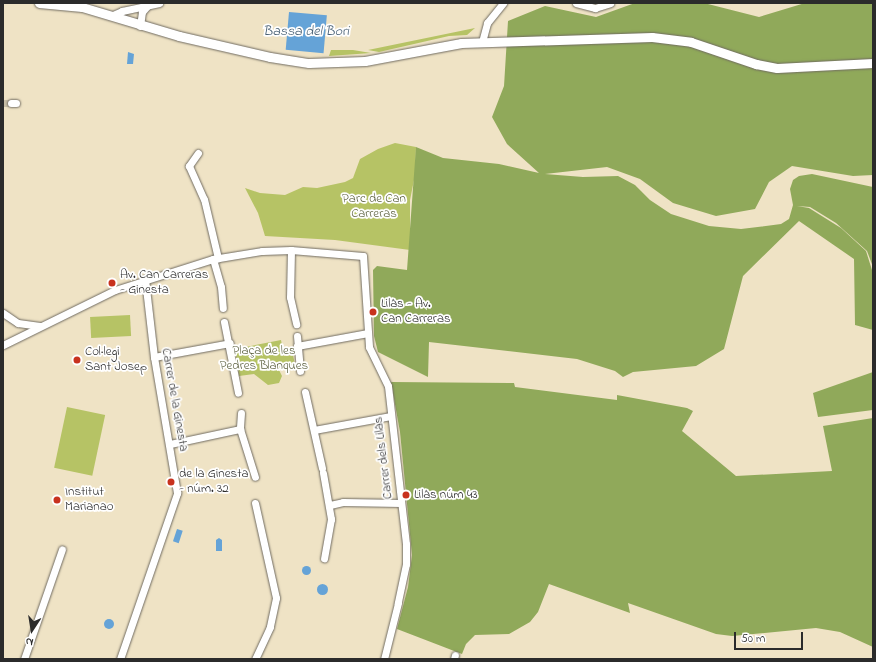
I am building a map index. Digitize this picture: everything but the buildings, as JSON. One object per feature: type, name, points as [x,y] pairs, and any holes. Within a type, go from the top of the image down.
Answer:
[{"type":"street","points":[[39,3],[90,6],[140,26],[270,57],[310,63],[365,61],[442,45],[482,42],[652,37],[691,42],[756,64],[777,68],[873,63]]},
{"type":"street","points":[[113,16],[150,4],[159,3]]},
{"type":"street","points":[[482,42],[487,24],[503,3]]},
{"type":"street","points":[[576,3],[595,8],[610,3]]},
{"type":"street","points":[[140,26],[142,12],[150,4]]},
{"type":"street","points":[[198,153],[189,166],[204,199],[221,286],[223,308]]},
{"type":"street","points":[[4,345],[115,290],[144,279],[216,259],[262,252],[291,250],[290,297],[296,324]]},
{"type":"street","name":"Carrer dels Lilàs","points":[[291,250],[364,256],[369,347],[388,386],[406,544],[406,564],[384,659]]},
{"type":"street","name":"Carrer de la Ginesta","points":[[120,659],[177,493],[170,444],[154,357],[144,279]]},
{"type":"street","points":[[3,313],[18,323],[40,326]]},
{"type":"street","points":[[224,322],[230,343],[238,393]]},
{"type":"street","points":[[297,346],[368,333]]},
{"type":"street","points":[[297,336],[300,371]]},
{"type":"street","points":[[154,357],[230,343]]},
{"type":"street","points":[[305,392],[330,505],[331,519],[324,558]]},
{"type":"street","points":[[241,413],[240,429],[255,477]]},
{"type":"street","points":[[314,430],[391,416]]},
{"type":"street","points":[[170,444],[240,429]]},
{"type":"street","points":[[330,505],[343,502],[401,503]]},
{"type":"street","points":[[255,503],[276,598],[270,627],[255,659]]},
{"type":"street","points":[[24,659],[62,549]]},
{"type":"green space","points":[[635,3],[704,3],[759,17],[805,3],[873,3],[873,175],[853,176],[792,166],[769,182],[755,209],[716,216],[673,203],[640,179],[607,167],[545,174],[583,177],[618,176],[635,185],[650,200],[671,214],[709,226],[741,229],[781,224],[789,219],[793,205],[790,189],[793,180],[799,176],[812,174],[873,187],[873,267],[867,251],[836,223],[810,207],[797,206],[809,208],[841,228],[866,251],[872,270],[873,330],[855,325],[854,259],[799,221],[743,276],[724,349],[696,366],[633,372],[623,377],[615,371],[577,359],[429,342],[428,377],[378,352],[374,336],[373,270],[377,266],[407,270],[416,147],[443,158],[499,164],[539,173],[507,144],[492,117],[504,86],[508,21],[545,6],[596,17]]},
{"type":"green space","points":[[475,28],[467,35],[449,36],[379,52],[368,50]]},
{"type":"green space","points":[[331,50],[353,50],[371,53],[329,56]]},
{"type":"green space","name":"Parc de Can Carreras","points":[[395,143],[416,147],[415,175],[410,200],[410,250],[335,240],[265,236],[258,213],[245,188],[260,193],[285,195],[303,187],[317,188],[345,182],[353,178],[360,159],[378,149]]},
{"type":"green space","points":[[130,315],[131,336],[91,338],[90,317]]},
{"type":"green space","name":"Plaça de les Pedres Blanques","points":[[281,340],[284,356],[293,355],[295,365],[278,368],[282,376],[279,383],[268,385],[254,374],[239,376],[235,349]]},
{"type":"green space","points":[[873,372],[873,410],[818,417],[813,393]]},
{"type":"green space","points":[[391,382],[514,383],[515,387],[617,400],[617,395],[687,408],[693,411],[682,431],[736,476],[832,471],[823,426],[873,418],[873,647],[840,632],[816,628],[732,636],[716,634],[628,603],[630,613],[549,584],[538,612],[530,622],[509,634],[475,635],[466,644],[462,654],[397,629],[408,587],[412,555],[400,432]]},
{"type":"green space","points":[[67,407],[105,415],[92,476],[54,468]]},
{"type":"water","name":"Bassa del Bori","points":[[289,12],[327,15],[324,53],[286,50]]},
{"type":"water","points":[[128,52],[134,54],[133,64],[127,64]]},
{"type":"water","points":[[177,529],[183,531],[179,543],[173,541]]},
{"type":"water","points":[[219,538],[222,540],[222,551],[216,551],[216,540]]},
{"type":"water","points":[[304,566],[308,566],[310,570],[308,574],[304,574],[302,572],[302,568]]},
{"type":"water","points":[[322,583],[326,585],[328,589],[326,593],[322,595],[318,593],[316,589],[318,585]]},
{"type":"water","points":[[107,619],[111,619],[113,620],[113,628],[107,629],[104,626],[104,622]]},
{"type":"tunnel","points":[[3,103],[11,103]]},
{"type":"place","name":"Av. Can Carreras - Ginesta","points":[[112,283]]},
{"type":"place","name":"Lilàs - Av. Can Carreras","points":[[373,312]]},
{"type":"place","name":"Col·legi Sant Josep","points":[[77,360]]},
{"type":"place","name":"de la Ginesta - núm. 32","points":[[171,482]]},
{"type":"place","name":"Lilàs núm 43","points":[[406,495]]},
{"type":"place","name":"Institut Marianao","points":[[57,500]]}]
